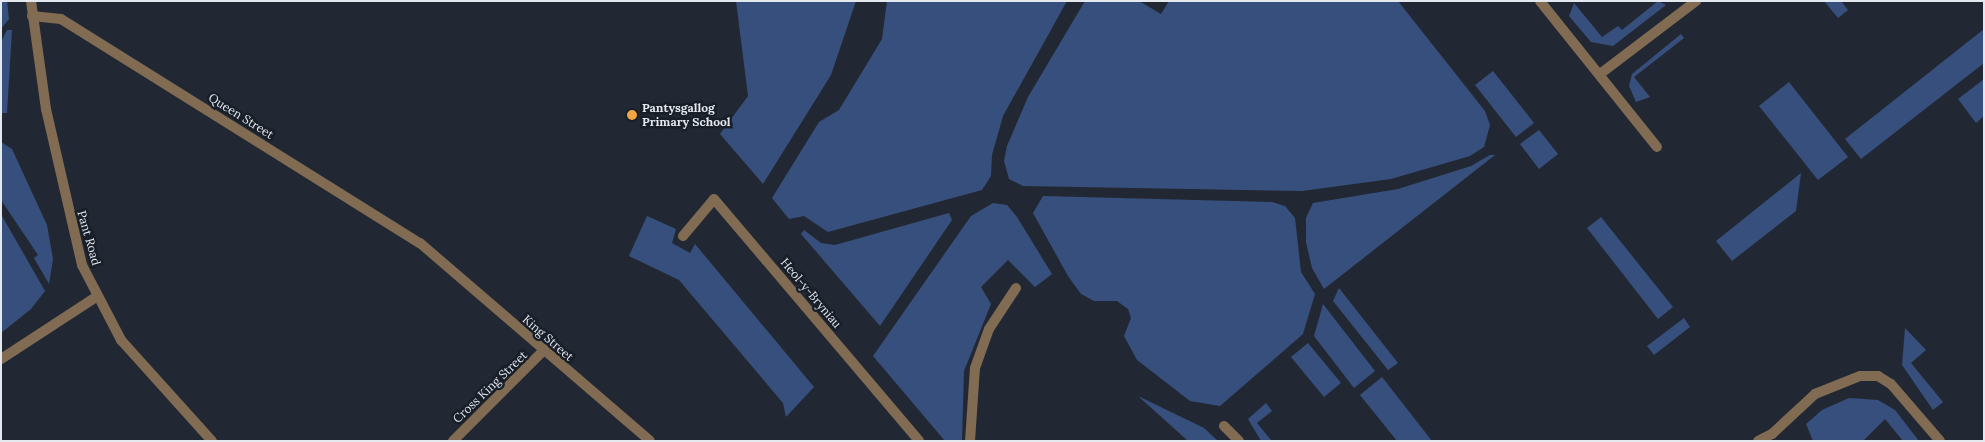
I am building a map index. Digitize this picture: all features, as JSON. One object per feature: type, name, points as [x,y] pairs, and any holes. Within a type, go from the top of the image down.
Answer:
[{"type":"street","name":"Pant Road","points":[[31,1],[32,16],[69,216],[96,297],[121,340],[150,375],[212,441]]},
{"type":"street","points":[[1540,1],[1657,147]]},
{"type":"street","points":[[1600,74],[1696,1]]},
{"type":"street","name":"Queen Street","points":[[32,16],[61,19],[432,252]]},
{"type":"street","name":"Heol-y-Bryniau","points":[[683,236],[714,199],[919,441]]},
{"type":"street","name":"King Street","points":[[432,252],[543,351],[650,441]]},
{"type":"street","points":[[970,441],[974,368],[989,330],[1016,288]]},
{"type":"street","points":[[1,359],[96,297]]},
{"type":"street","name":"Cross King Street","points":[[453,441],[543,351]]},
{"type":"street","points":[[1758,441],[1772,434],[1815,394],[1860,376],[1878,376],[1891,384],[1940,441]]},
{"type":"street","points":[[1224,426],[1239,441]]},
{"type":"shaded area","points":[[1,1],[7,1],[9,19],[1,29]]},
{"type":"shaded area","points":[[736,1],[856,1],[831,75],[763,184],[720,134],[748,96]]},
{"type":"shaded area","points":[[887,1],[1067,1],[1003,116],[992,155],[991,176],[982,190],[828,232],[804,216],[789,219],[772,198],[819,122],[839,110],[882,39]]},
{"type":"shaded area","points":[[1085,1],[1139,1],[1161,14],[1169,1],[1398,1],[1485,111],[1490,125],[1484,147],[1470,156],[1391,179],[1302,191],[1023,186],[1009,179],[1004,161],[1007,146],[1028,97]]},
{"type":"shaded area","points":[[1658,1],[1666,5],[1613,46],[1591,42],[1569,16],[1574,3],[1602,37],[1618,26],[1622,30]]},
{"type":"shaded area","points":[[1824,1],[1841,1],[1848,10],[1838,18]]},
{"type":"shaded area","points":[[1984,29],[1984,63],[1861,159],[1845,139]]},
{"type":"shaded area","points":[[7,30],[12,30],[7,113],[1,113],[1,42]]},
{"type":"shaded area","points":[[1681,34],[1684,38],[1634,77],[1650,97],[1636,102],[1629,86],[1632,74]]},
{"type":"shaded area","points":[[1493,71],[1534,123],[1516,137],[1475,85]]},
{"type":"shaded area","points":[[1984,79],[1984,116],[1976,123],[1958,99]]},
{"type":"shaded area","points":[[1789,82],[1848,157],[1818,180],[1759,106]]},
{"type":"shaded area","points":[[1539,130],[1558,154],[1539,169],[1520,144]]},
{"type":"shaded area","points":[[1,142],[12,149],[47,225],[53,259],[49,284],[34,258],[38,255],[1,200]]},
{"type":"shaded area","points":[[1490,155],[1495,155],[1324,289],[1312,268],[1306,242],[1306,218],[1313,203],[1398,189],[1471,166]]},
{"type":"shaded area","points":[[1801,173],[1796,211],[1732,261],[1716,241]]},
{"type":"shaded area","points":[[1043,196],[1272,202],[1285,206],[1295,218],[1301,272],[1315,294],[1303,334],[1220,406],[1190,401],[1137,360],[1124,336],[1131,318],[1128,309],[1117,301],[1094,301],[1081,294],[1068,276],[1033,213]]},
{"type":"shaded area","points":[[993,203],[1007,205],[1017,217],[1052,274],[1035,287],[1008,260],[981,287],[991,304],[964,371],[962,441],[945,441],[873,356],[971,216]]},
{"type":"shaded area","points":[[949,213],[952,220],[880,326],[801,234],[804,230],[821,243],[835,245]]},
{"type":"shaded area","points":[[2,216],[45,291],[31,309],[1,333]]},
{"type":"shaded area","points":[[647,216],[676,229],[672,243],[690,253],[695,244],[814,387],[786,417],[783,403],[679,280],[629,256]]},
{"type":"shaded area","points":[[1601,217],[1673,307],[1658,319],[1587,228]]},
{"type":"shaded area","points":[[1339,288],[1398,363],[1388,370],[1333,301]]},
{"type":"shaded area","points":[[1323,304],[1375,371],[1354,388],[1314,336]]},
{"type":"shaded area","points":[[1684,318],[1690,327],[1654,355],[1647,346]]},
{"type":"shaded area","points":[[1905,328],[1926,350],[1911,363],[1943,402],[1933,410],[1902,365]]},
{"type":"shaded area","points":[[1308,343],[1341,383],[1324,397],[1291,357]]},
{"type":"shaded area","points":[[1382,377],[1432,441],[1397,441],[1360,395]]},
{"type":"shaded area","points":[[1138,396],[1204,428],[1218,441],[1188,441]]},
{"type":"shaded area","points":[[1849,398],[1878,400],[1895,410],[1919,441],[1903,441],[1885,419],[1863,441],[1813,441],[1806,424],[1822,410]]},
{"type":"shaded area","points":[[1266,403],[1272,411],[1257,423],[1271,440],[1261,441],[1248,419]]},
{"type":"place","name":"Pantysgallog Primary School","points":[[632,115]]}]
